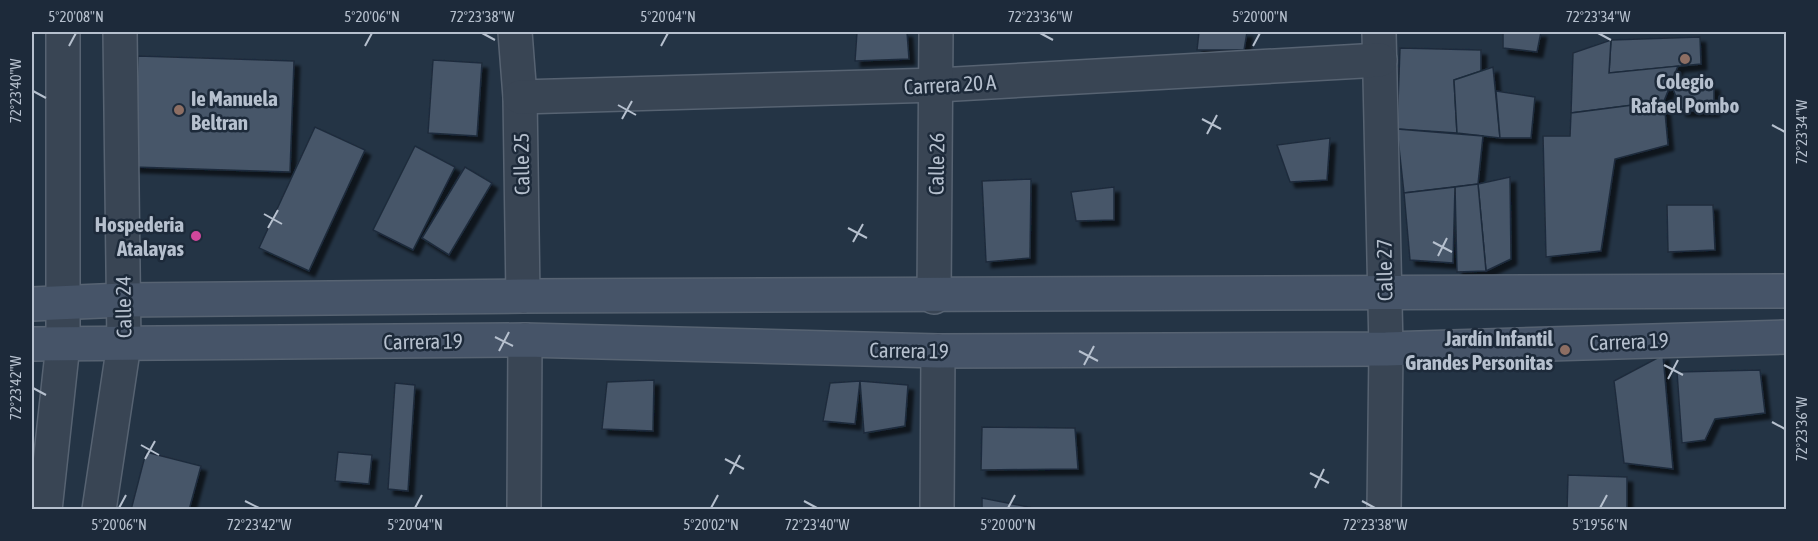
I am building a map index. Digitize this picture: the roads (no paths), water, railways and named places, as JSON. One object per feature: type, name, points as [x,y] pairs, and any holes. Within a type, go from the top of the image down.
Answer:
[{"type":"main road","name":"Carrera 19","points":[[47,304],[123,300],[523,296],[934,297],[1786,291]]},
{"type":"main road","name":"Carrera 19","points":[[32,344],[525,340],[938,351],[1386,349],[1786,337]]},
{"type":"street","points":[[45,510],[63,344],[47,304],[63,32]]},
{"type":"street","name":"Calle 24","points":[[99,510],[124,344],[120,32]]},
{"type":"street","name":"Calle 25","points":[[515,32],[520,97],[523,296]]},
{"type":"street","name":"Calle 26","points":[[934,297],[938,85],[936,32]]},
{"type":"street","name":"Carrera 20 A","points":[[520,97],[938,85],[1379,46]]},
{"type":"street","name":"Calle 27","points":[[1379,46],[1386,349],[1384,510]]},
{"type":"street","points":[[524,510],[525,340]]},
{"type":"street","points":[[937,510],[938,351]]},
{"type":"place","name":"Colegio Rafael Pombo","points":[[1685,59]]},
{"type":"place","name":"Ie Manuela Beltran","points":[[179,110]]},
{"type":"place","name":"Hospederia Atalayas","points":[[196,236]]},
{"type":"place","name":"Jardín Infantil Grandes Personitas","points":[[1565,350]]}]
